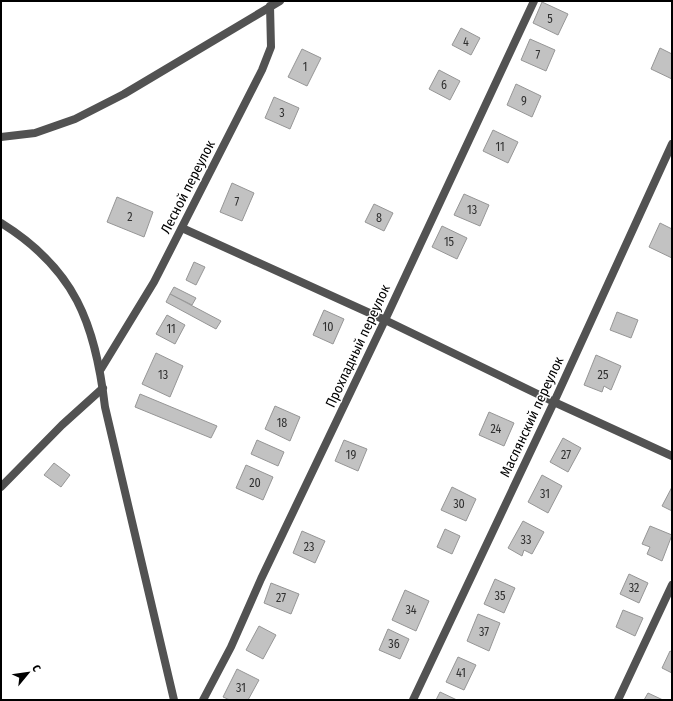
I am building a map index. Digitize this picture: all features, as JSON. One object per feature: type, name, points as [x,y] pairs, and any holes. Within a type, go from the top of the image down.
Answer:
[{"type":"street","points":[[1,137],[35,133],[75,119],[124,94],[280,1]]},
{"type":"street","name":"Прохладный переулок","points":[[203,700],[231,647],[261,579],[385,320],[534,1]]},
{"type":"street","name":"Лесной переулок","points":[[101,369],[154,282],[262,70],[270,46],[270,6]]},
{"type":"street","name":"Маслянский переулок","points":[[413,700],[554,402],[672,144]]},
{"type":"street","points":[[1,223],[25,238],[54,265],[72,290],[92,337],[101,369],[105,407],[174,700]]},
{"type":"street","points":[[182,228],[385,320],[554,402],[672,456]]},
{"type":"street","points":[[1,487],[62,425],[103,388]]},
{"type":"street","points":[[618,700],[672,585]]},
{"type":"building","points":[[542,2],[568,14],[558,35],[533,23]]},
{"type":"building","points":[[461,28],[480,38],[471,55],[452,45]]},
{"type":"building","points":[[530,39],[555,50],[546,71],[521,60]]},
{"type":"building","points":[[660,48],[672,54],[672,79],[651,69]]},
{"type":"building","points":[[302,49],[321,58],[307,86],[288,77]]},
{"type":"building","points":[[439,70],[460,81],[450,100],[429,89]]},
{"type":"building","points":[[516,84],[541,96],[532,117],[507,105]]},
{"type":"building","points":[[274,97],[299,108],[290,129],[265,118]]},
{"type":"building","points":[[493,130],[518,142],[508,163],[483,151]]},
{"type":"building","points":[[232,183],[254,193],[242,221],[220,212]]},
{"type":"building","points":[[464,194],[489,205],[480,226],[454,215]]},
{"type":"building","points":[[117,197],[153,212],[144,237],[107,222]]},
{"type":"building","points":[[374,204],[393,213],[384,231],[365,222]]},
{"type":"building","points":[[660,223],[672,229],[672,258],[649,247]]},
{"type":"building","points":[[442,226],[467,238],[457,259],[432,247]]},
{"type":"building","points":[[194,262],[205,267],[196,285],[186,280]]},
{"type":"building","points":[[174,287],[196,298],[192,305],[170,294]]},
{"type":"building","points":[[170,294],[221,321],[216,329],[166,302]]},
{"type":"building","points":[[324,310],[344,319],[333,344],[313,335]]},
{"type":"building","points":[[617,312],[638,320],[631,338],[610,330]]},
{"type":"building","points":[[167,315],[185,325],[175,344],[156,334]]},
{"type":"building","points":[[156,353],[183,366],[170,397],[142,384]]},
{"type":"building","points":[[596,355],[621,366],[611,390],[604,386],[602,392],[584,385]]},
{"type":"building","points":[[140,394],[217,426],[211,438],[135,407]]},
{"type":"building","points":[[275,406],[300,417],[290,441],[265,429]]},
{"type":"building","points":[[489,412],[514,423],[504,446],[479,435]]},
{"type":"building","points":[[563,438],[581,448],[568,472],[550,462]]},
{"type":"building","points":[[257,440],[284,452],[278,466],[251,454]]},
{"type":"building","points":[[344,440],[367,449],[358,471],[335,461]]},
{"type":"building","points":[[54,463],[70,475],[61,487],[44,475]]},
{"type":"building","points":[[246,465],[273,477],[263,500],[236,488]]},
{"type":"building","points":[[542,475],[562,486],[548,513],[528,502]]},
{"type":"building","points":[[452,487],[476,499],[466,521],[441,510]]},
{"type":"building","points":[[672,487],[672,511],[662,506]]},
{"type":"building","points":[[523,521],[544,532],[532,554],[524,550],[522,556],[508,548]]},
{"type":"building","points":[[650,526],[672,535],[662,561],[647,554],[650,547],[642,544]]},
{"type":"building","points":[[445,529],[460,536],[452,554],[437,547]]},
{"type":"building","points":[[302,531],[325,541],[315,563],[293,553]]},
{"type":"building","points":[[629,574],[648,583],[639,603],[620,594]]},
{"type":"building","points":[[495,579],[515,588],[504,613],[484,604]]},
{"type":"building","points":[[271,583],[299,594],[291,614],[264,603]]},
{"type":"building","points":[[405,590],[429,601],[416,631],[392,620]]},
{"type":"building","points":[[623,610],[643,618],[635,636],[616,627]]},
{"type":"building","points":[[478,614],[500,623],[489,651],[467,641]]},
{"type":"building","points":[[259,626],[276,635],[263,659],[246,650]]},
{"type":"building","points":[[388,629],[409,639],[400,659],[379,650]]},
{"type":"building","points":[[670,651],[672,652],[672,673],[662,668]]},
{"type":"building","points":[[458,657],[476,665],[464,690],[446,682]]},
{"type":"building","points":[[237,669],[259,680],[248,700],[230,700],[223,697]]},
{"type":"building","points":[[440,692],[457,700],[436,700]]},
{"type":"building","points":[[648,693],[663,700],[644,700]]}]
